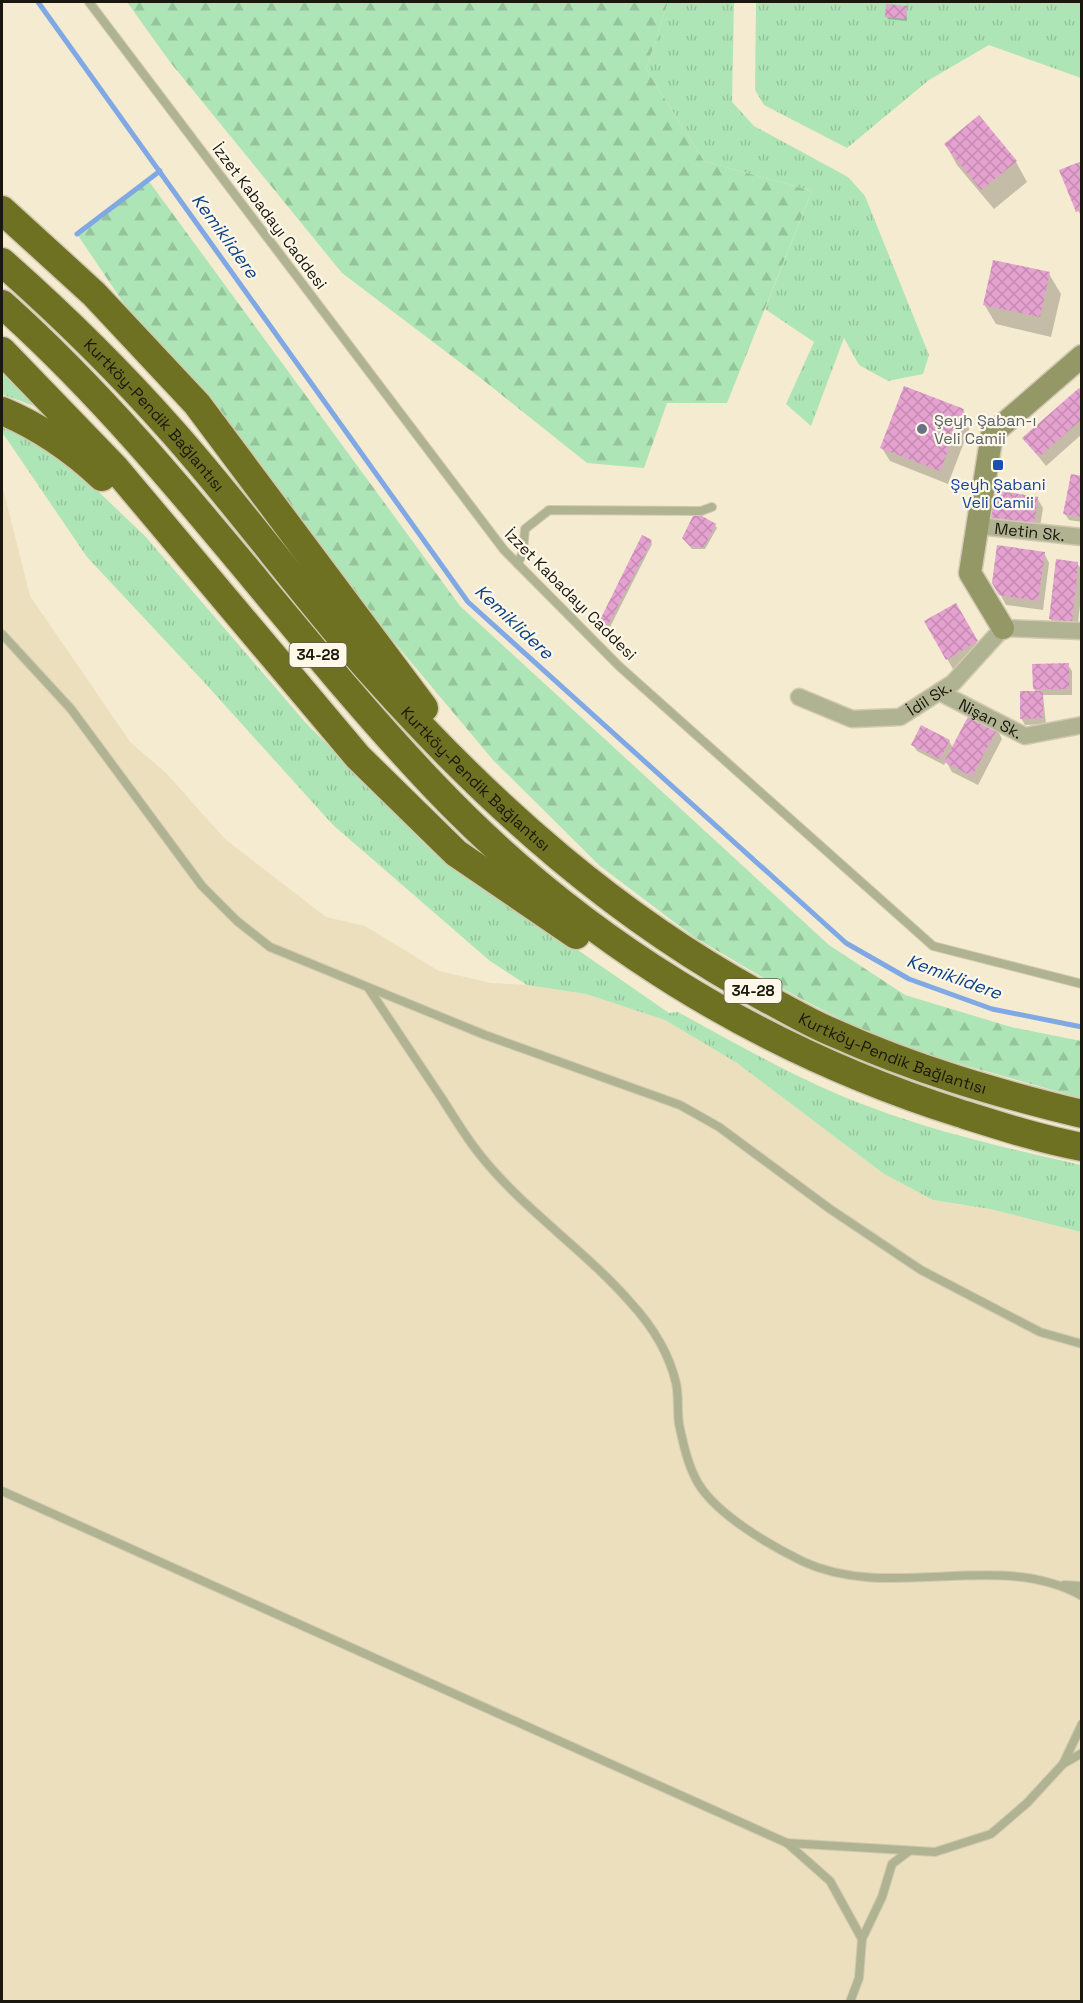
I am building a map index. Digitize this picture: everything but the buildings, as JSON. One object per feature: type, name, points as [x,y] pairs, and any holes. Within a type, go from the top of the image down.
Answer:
[{"type":"highway","points":[[2,210],[94,294],[197,404],[398,670],[472,780]]},
{"type":"highway","name":"Kurtköy-Pendik Bağlantısı","points":[[2,262],[97,350],[166,424],[378,679],[472,780],[549,850],[608,898],[675,945],[745,987],[831,1032],[927,1071],[994,1093],[1082,1114]]},
{"type":"highway","name":"Kurtköy-Pendik Bağlantısı","points":[[2,304],[78,377],[141,446],[303,638],[434,787],[516,865],[584,920],[663,976],[722,1011],[813,1058],[904,1096],[1053,1142],[1082,1147]]},
{"type":"highway","points":[[2,351],[115,468],[358,757],[456,853],[596,949],[663,976]]},
{"type":"highway","points":[[2,411],[29,423],[77,455],[118,493],[330,724]]},
{"type":"street","points":[[1082,356],[992,434],[970,573],[1003,628],[1082,630]]},
{"type":"street","name":"Metin Sk.","points":[[978,526],[1082,537]]},
{"type":"street","name":"İdil Sk.","points":[[799,697],[852,719],[900,717],[953,683],[1003,628]]},
{"type":"street","name":"Nişan Sk.","points":[[939,692],[1025,736],[1082,725]]},
{"type":"lane","name":"İzzet Kabadayı Caddesi","points":[[89,2],[496,541],[620,667],[933,946],[1082,984]]},
{"type":"lane","points":[[518,564],[523,551],[525,529],[549,510],[701,511],[712,507]]},
{"type":"lane","points":[[2,634],[71,709],[202,886],[237,921],[270,946],[485,1035],[680,1105],[719,1127],[830,1209],[921,1270],[1040,1332],[1082,1344]]},
{"type":"lane","points":[[369,988],[479,1154],[522,1202],[632,1303],[664,1348],[676,1384],[679,1424],[688,1458],[697,1481],[709,1498],[740,1523],[803,1561],[830,1572],[868,1579],[996,1577],[1082,1586]]},
{"type":"lane","points":[[2,1491],[787,1843],[830,1881],[862,1939]]},
{"type":"lane","points":[[1062,1585],[1082,1596]]},
{"type":"lane","points":[[1063,1764],[1082,1724]]},
{"type":"lane","points":[[787,1843],[935,1851],[991,1834],[1027,1803],[1063,1764],[1082,1753]]},
{"type":"lane","points":[[850,2001],[859,1978],[862,1939],[882,1897],[892,1864],[909,1851]]},
{"type":"shaded area","points":[[2,485],[30,596],[131,743],[166,773],[225,839],[326,917],[365,926],[439,971],[491,983],[527,985],[586,994],[665,1020],[737,1063],[884,1174],[933,1200],[990,1209],[1081,1232],[1081,2001],[2,2001]]},
{"type":"green space","points":[[127,2],[668,2],[646,69],[704,161],[812,191],[727,403],[667,403],[644,468],[587,463],[478,376],[342,273],[170,62]]},
{"type":"green space","points":[[668,2],[734,2],[732,102],[754,126],[848,177],[865,196],[929,355],[923,374],[888,381],[859,365],[844,338],[811,426],[786,404],[814,342],[765,309],[812,191],[704,161],[646,69]]},
{"type":"green space","points":[[756,2],[1081,2],[1081,78],[989,45],[929,80],[847,148],[764,105],[755,90]]},
{"type":"green space","points":[[148,180],[460,606],[829,945],[905,995],[1011,1027],[1081,1041],[1081,1098],[939,1058],[861,1030],[777,986],[694,937],[600,866],[493,760],[323,557],[213,400],[137,323],[77,234]]},
{"type":"green space","points":[[2,364],[52,413],[2,394]]},
{"type":"green space","points":[[2,423],[60,455],[145,536],[305,722],[426,845],[669,1013],[678,1012],[796,1075],[870,1107],[948,1133],[1081,1165],[1081,1232],[990,1209],[933,1200],[884,1174],[737,1063],[665,1020],[586,994],[527,985],[490,961],[333,825],[87,557],[2,432]]},
{"type":"waterway","name":"Kemiklidere","points":[[38,2],[468,602],[846,943],[909,979],[992,1009],[1082,1027]]},
{"type":"waterway","points":[[77,234],[160,171]]},
{"type":"place","name":"Şeyh Şaban-ı Veli Camii","points":[[922,429]]},
{"type":"place","name":"Şeyh Şabani Veli Camii","points":[[998,465]]}]
